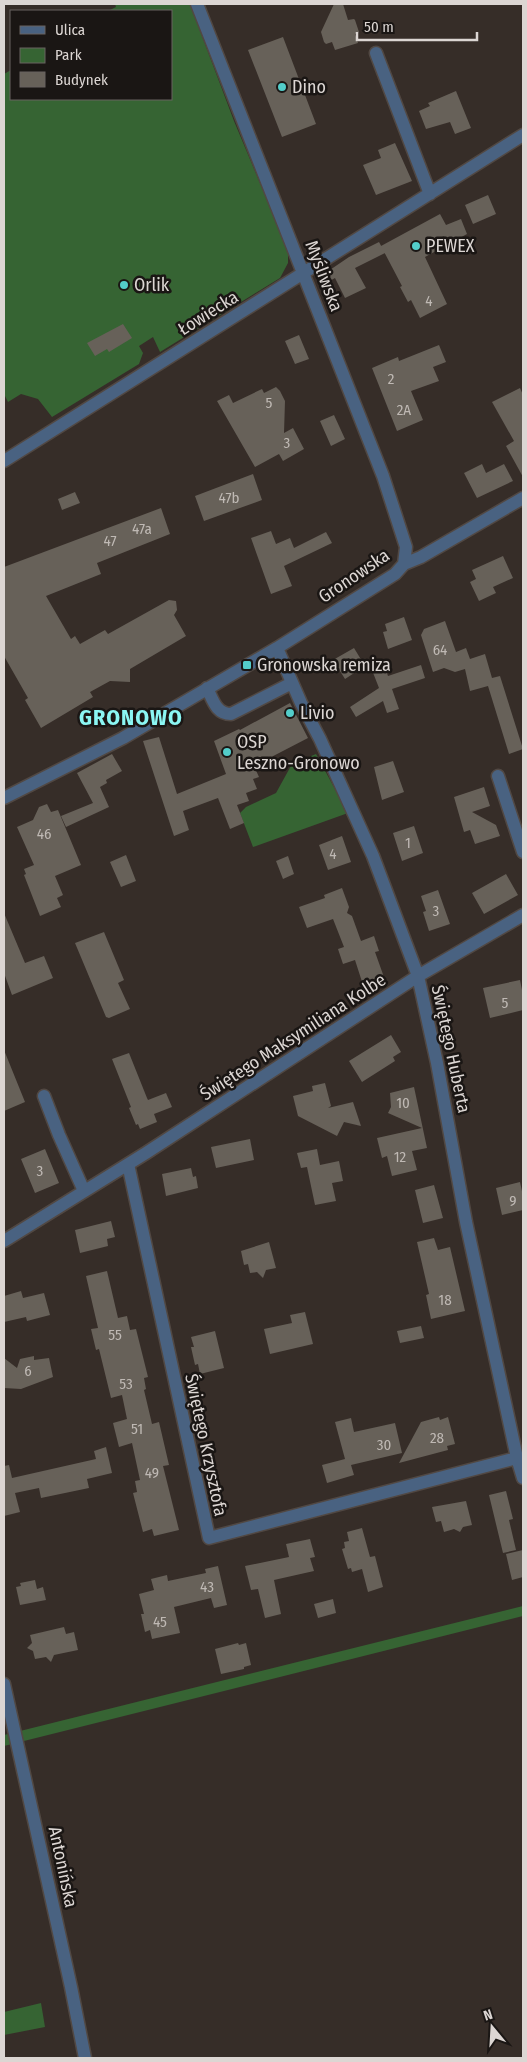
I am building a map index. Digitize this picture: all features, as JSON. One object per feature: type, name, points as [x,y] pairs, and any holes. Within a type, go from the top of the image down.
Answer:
[{"type":"street","name":"Myśliwska","points":[[197,4],[383,476],[406,547],[404,564]]},
{"type":"street","points":[[376,53],[430,194]]},
{"type":"street","name":"Łowiecka","points":[[4,461],[523,135]]},
{"type":"street","name":"Gronowska","points":[[4,798],[123,738],[277,648],[395,574],[404,564],[421,557],[523,498]]},
{"type":"street","name":"Świętego Huberta","points":[[277,648],[373,856],[418,976],[437,1062],[466,1222],[517,1458],[523,1478]]},
{"type":"street","points":[[208,688],[218,709],[231,714],[292,683]]},
{"type":"street","points":[[498,776],[523,852]]},
{"type":"street","name":"Świętego Maksymiliana Kolbe","points":[[4,1241],[128,1164],[418,976],[523,915]]},
{"type":"street","points":[[44,1096],[84,1192]]},
{"type":"street","name":"Świętego Krzysztofa","points":[[128,1164],[209,1538],[517,1458]]},
{"type":"street","name":"Antonińska","points":[[4,1684],[85,2058]]},
{"type":"green space","points":[[115,4],[190,4],[234,121],[288,250],[288,263],[280,278],[160,352],[153,337],[139,346],[143,353],[139,364],[52,417],[38,399],[21,394],[8,402],[4,394],[4,74],[10,71],[10,100],[172,100],[172,10],[110,10],[116,7]]},
{"type":"green space","points":[[316,754],[348,813],[253,847],[240,813],[246,807],[276,793],[292,764]]},
{"type":"green space","points":[[523,1606],[523,1616],[4,1746],[4,1735]]},
{"type":"green space","points":[[41,2003],[45,2027],[4,2035],[4,2012]]},
{"type":"building","points":[[334,4],[343,4],[348,20],[355,20],[359,32],[355,34],[358,43],[335,50],[332,42],[326,44],[324,42],[321,32]]},
{"type":"building","name":"Dino","points":[[283,37],[316,124],[282,137],[248,50]]},
{"type":"building","points":[[456,91],[471,128],[455,134],[450,122],[426,129],[419,111],[430,106],[428,103]]},
{"type":"building","points":[[395,143],[412,181],[376,195],[363,165],[381,158],[378,150]]},
{"type":"building","points":[[488,195],[496,214],[473,224],[465,205]]},
{"type":"building","points":[[440,214],[446,225],[461,219],[467,234],[425,257],[447,304],[420,318],[411,300],[408,302],[400,287],[402,286],[381,246]]},
{"type":"building","points":[[379,242],[385,253],[355,268],[366,288],[345,298],[335,278],[326,283],[321,276],[349,257]]},
{"type":"building","points":[[123,324],[132,338],[109,352],[107,349],[95,356],[87,343]]},
{"type":"building","points":[[299,335],[309,359],[295,364],[285,341]]},
{"type":"building","points":[[439,345],[446,362],[433,367],[439,381],[411,391],[423,420],[397,431],[372,368],[398,357],[399,361]]},
{"type":"building","points":[[276,387],[285,401],[284,433],[293,428],[304,449],[283,461],[279,454],[255,467],[217,401],[229,395],[233,403],[262,389],[264,393]]},
{"type":"building","points":[[520,388],[523,395],[523,477],[506,446],[514,441],[492,402]]},
{"type":"building","points":[[334,415],[345,439],[331,446],[320,421]]},
{"type":"building","points":[[482,464],[486,473],[504,464],[513,481],[477,498],[464,473]]},
{"type":"building","points":[[253,474],[262,500],[204,521],[195,496]]},
{"type":"building","points":[[75,492],[80,503],[62,510],[58,499]]},
{"type":"building","points":[[161,508],[170,534],[97,563],[101,574],[46,596],[71,639],[75,636],[80,644],[105,630],[108,634],[169,600],[176,601],[177,610],[174,615],[186,636],[130,669],[130,682],[110,681],[90,692],[93,697],[41,728],[25,700],[28,698],[4,656],[4,567]]},
{"type":"building","points":[[271,531],[276,544],[290,538],[294,548],[326,532],[332,543],[284,566],[292,586],[271,594],[251,538]]},
{"type":"building","points":[[503,556],[513,578],[493,587],[496,593],[479,601],[470,582],[476,579],[472,570]]},
{"type":"building","points":[[404,617],[412,640],[388,649],[383,632],[387,631],[385,624]]},
{"type":"building","points":[[445,621],[456,652],[466,648],[470,659],[485,654],[492,678],[500,676],[523,749],[509,754],[488,686],[470,691],[465,669],[455,672],[444,668],[433,672],[421,635],[424,629]]},
{"type":"building","points":[[354,648],[365,666],[345,679],[333,660]]},
{"type":"building","points":[[383,661],[388,676],[421,665],[425,678],[392,689],[399,709],[387,713],[383,701],[356,717],[350,707],[379,688],[370,665]]},
{"type":"building","points":[[290,703],[308,738],[254,766],[259,777],[253,779],[257,789],[246,793],[249,801],[237,805],[244,823],[230,829],[218,798],[183,811],[189,830],[174,836],[143,741],[159,737],[177,794],[226,774],[214,741],[240,730]]},
{"type":"building","points":[[112,754],[122,771],[106,780],[107,783],[100,787],[109,807],[66,827],[61,816],[93,803],[77,773]]},
{"type":"building","points":[[393,761],[404,792],[382,800],[374,767]]},
{"type":"building","points":[[484,787],[490,806],[472,812],[496,825],[500,836],[475,844],[470,830],[464,832],[454,797]]},
{"type":"building","points":[[47,804],[51,812],[58,810],[81,865],[55,876],[63,895],[57,898],[61,907],[40,916],[24,875],[26,874],[24,869],[34,865],[17,827],[33,820],[39,807]]},
{"type":"building","points":[[414,826],[423,853],[402,861],[393,833]]},
{"type":"building","points":[[342,836],[351,862],[328,870],[319,845]]},
{"type":"building","points":[[126,855],[136,881],[121,887],[110,862]]},
{"type":"building","points":[[288,856],[294,874],[283,879],[276,861]]},
{"type":"building","points":[[506,874],[518,895],[484,914],[472,893]]},
{"type":"building","points":[[342,888],[349,907],[347,913],[352,916],[361,941],[374,936],[379,951],[375,952],[385,980],[364,988],[355,960],[343,964],[338,949],[344,947],[333,919],[307,928],[299,907],[325,898],[324,895]]},
{"type":"building","points":[[438,890],[450,924],[429,931],[423,912],[426,911],[421,896]]},
{"type":"building","points":[[4,913],[25,963],[44,956],[53,978],[12,995],[4,973]]},
{"type":"building","points":[[104,932],[124,980],[118,983],[130,1009],[109,1018],[106,1017],[75,943]]},
{"type":"building","points":[[520,980],[523,1010],[490,1018],[483,988]]},
{"type":"building","points":[[391,1035],[401,1052],[393,1057],[395,1061],[362,1082],[349,1061]]},
{"type":"building","points":[[4,1050],[25,1102],[4,1111]]},
{"type":"building","points":[[129,1053],[148,1100],[166,1093],[172,1107],[154,1114],[157,1122],[140,1129],[138,1124],[136,1125],[129,1108],[131,1107],[112,1059]]},
{"type":"building","points":[[325,1083],[331,1106],[328,1108],[353,1102],[361,1126],[344,1122],[337,1136],[298,1116],[293,1096],[313,1091],[312,1086]]},
{"type":"building","points":[[414,1087],[427,1148],[412,1151],[417,1170],[392,1176],[387,1156],[382,1158],[377,1138],[422,1128],[388,1113],[391,1107],[390,1093]]},
{"type":"building","points":[[250,1139],[254,1160],[216,1168],[211,1147]]},
{"type":"building","points":[[45,1149],[59,1183],[35,1193],[21,1159]]},
{"type":"building","points":[[317,1149],[320,1165],[339,1161],[343,1181],[332,1183],[336,1201],[315,1205],[307,1167],[301,1168],[297,1153]]},
{"type":"building","points":[[191,1168],[193,1177],[196,1176],[198,1188],[166,1196],[162,1174]]},
{"type":"building","points":[[520,1182],[523,1210],[502,1215],[496,1188]]},
{"type":"building","points":[[434,1185],[443,1218],[423,1223],[415,1190]]},
{"type":"building","points":[[111,1221],[115,1237],[107,1239],[108,1246],[80,1253],[75,1230]]},
{"type":"building","points":[[434,1238],[438,1250],[450,1247],[465,1311],[431,1319],[426,1295],[429,1294],[417,1242]]},
{"type":"building","points":[[269,1242],[276,1268],[266,1270],[263,1278],[257,1272],[250,1273],[248,1264],[244,1265],[241,1251]]},
{"type":"building","points":[[107,1271],[118,1318],[127,1316],[130,1330],[136,1329],[148,1377],[144,1378],[146,1389],[144,1390],[152,1424],[159,1422],[169,1465],[163,1466],[179,1530],[154,1536],[152,1529],[143,1532],[133,1493],[137,1492],[135,1481],[140,1480],[132,1443],[119,1447],[113,1423],[127,1419],[122,1395],[111,1398],[99,1349],[96,1350],[91,1329],[98,1328],[86,1276]]},
{"type":"building","points":[[21,1291],[23,1298],[44,1293],[50,1315],[27,1321],[26,1317],[4,1322],[4,1296]]},
{"type":"building","points":[[305,1312],[313,1344],[270,1354],[264,1329],[292,1323],[290,1315]]},
{"type":"building","points":[[421,1326],[424,1338],[400,1343],[397,1331]]},
{"type":"building","points":[[215,1331],[224,1368],[200,1374],[198,1364],[195,1365],[191,1347],[194,1347],[191,1337]]},
{"type":"building","points":[[34,1356],[34,1360],[49,1358],[53,1377],[21,1389],[4,1388],[4,1358],[17,1368],[20,1359]]},
{"type":"building","points":[[439,1417],[440,1420],[448,1417],[455,1444],[447,1446],[448,1450],[399,1463],[421,1422]]},
{"type":"building","points":[[351,1418],[354,1432],[395,1423],[402,1453],[351,1465],[354,1475],[327,1483],[322,1465],[345,1459],[335,1422]]},
{"type":"building","points":[[106,1447],[112,1473],[87,1479],[89,1488],[41,1498],[39,1488],[15,1493],[20,1512],[4,1516],[4,1466],[9,1465],[12,1478],[96,1459],[94,1451]]},
{"type":"building","points":[[506,1491],[513,1519],[509,1520],[516,1550],[503,1553],[489,1495]]},
{"type":"building","points":[[466,1501],[472,1525],[463,1527],[460,1532],[454,1529],[444,1532],[441,1521],[436,1522],[432,1507]]},
{"type":"building","points":[[362,1528],[370,1557],[375,1556],[383,1587],[368,1592],[362,1569],[352,1572],[351,1568],[348,1569],[342,1549],[345,1548],[344,1542],[349,1541],[347,1532]]},
{"type":"building","points":[[310,1539],[315,1557],[310,1558],[314,1571],[274,1580],[281,1614],[265,1618],[258,1589],[251,1590],[245,1566],[289,1557],[286,1544]]},
{"type":"building","points":[[523,1550],[523,1577],[512,1580],[506,1554]]},
{"type":"building","points":[[218,1566],[227,1605],[214,1608],[211,1598],[174,1607],[180,1633],[152,1639],[150,1630],[145,1632],[141,1614],[144,1614],[139,1594],[154,1590],[151,1579],[167,1575],[168,1581],[206,1573],[205,1569]]},
{"type":"building","points":[[35,1580],[37,1589],[43,1587],[46,1600],[20,1605],[16,1587],[21,1586],[20,1583]]},
{"type":"building","points":[[333,1599],[336,1613],[318,1618],[314,1604]]},
{"type":"building","points":[[64,1627],[66,1634],[74,1632],[78,1650],[54,1655],[51,1662],[46,1657],[35,1659],[33,1651],[27,1648],[32,1643],[30,1635]]},
{"type":"building","points":[[238,1643],[239,1645],[246,1643],[251,1665],[244,1667],[244,1669],[221,1674],[215,1649]]},
{"type":"place","name":"Dino","points":[[282,87]]},
{"type":"place","name":"PEWEX","points":[[416,246]]},
{"type":"place","name":"Orlik","points":[[124,285]]},
{"type":"place","name":"Gronowska remiza","points":[[247,665]]},
{"type":"place","name":"Livio","points":[[290,713]]},
{"type":"place","name":"OSP Leszno-Gronowo","points":[[227,752]]},
{"type":"district","name":"GRONOWO","points":[[131,717]]}]
